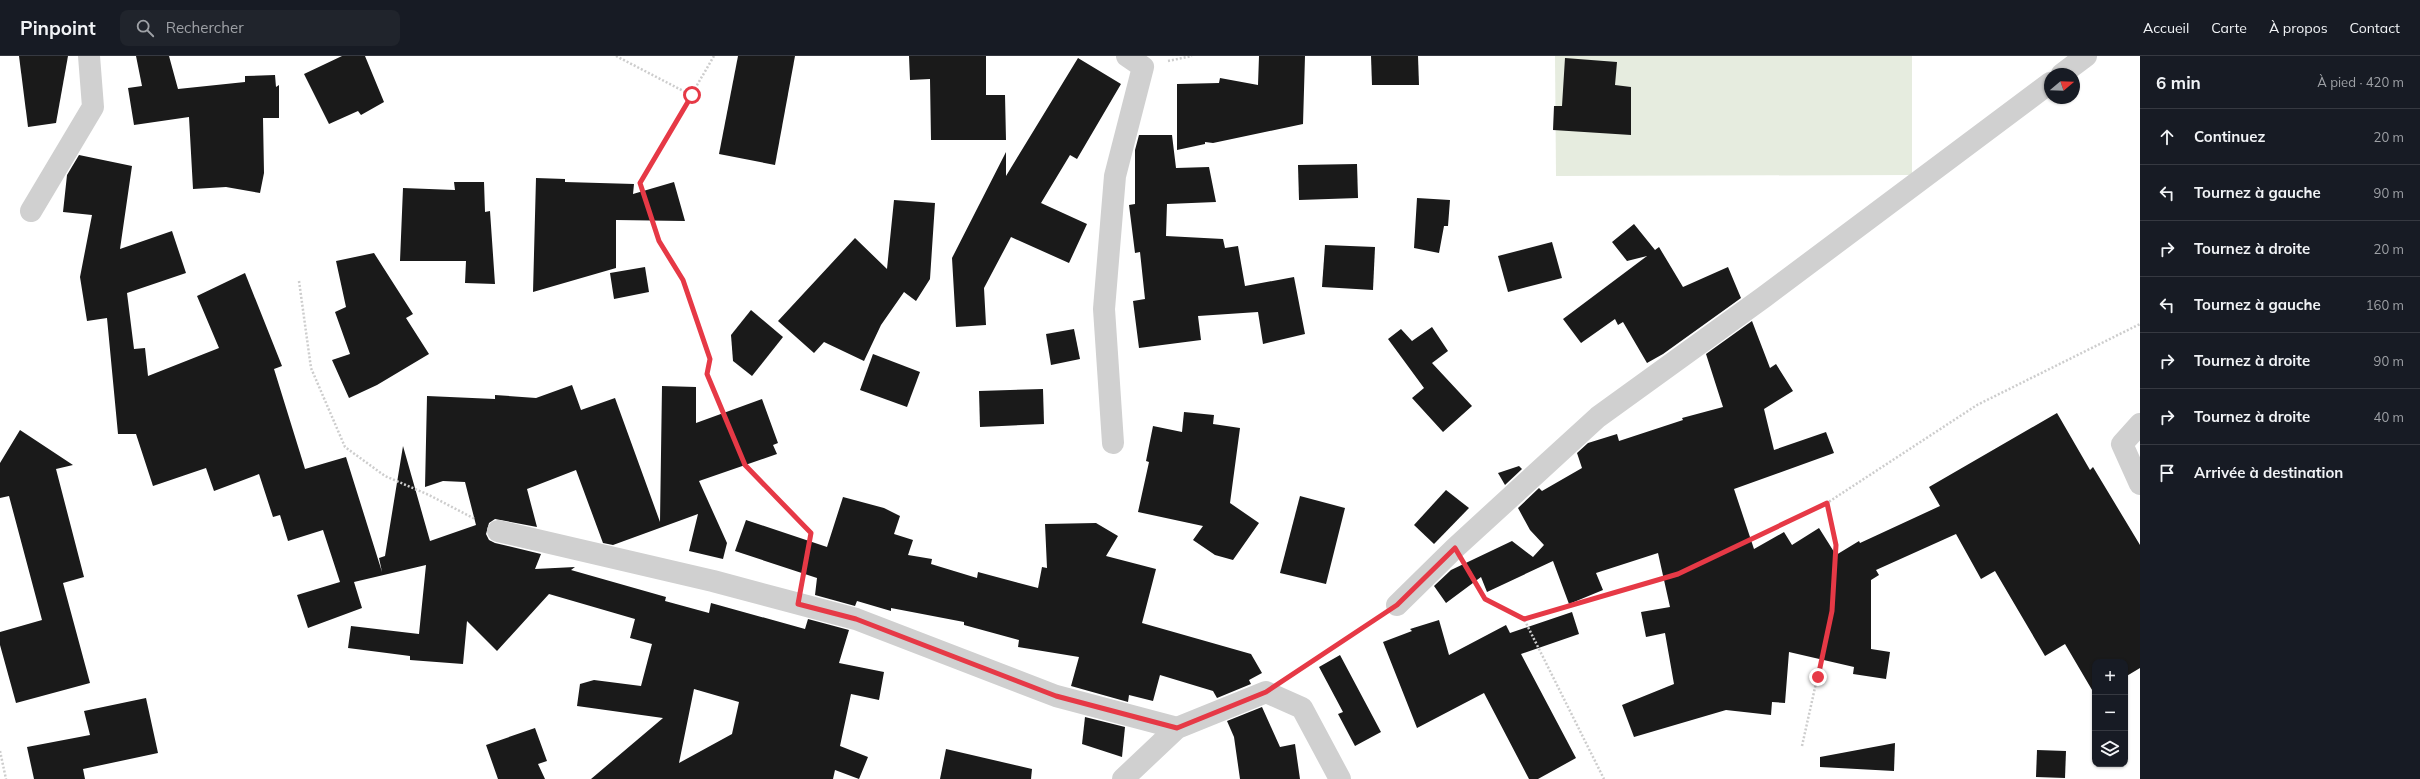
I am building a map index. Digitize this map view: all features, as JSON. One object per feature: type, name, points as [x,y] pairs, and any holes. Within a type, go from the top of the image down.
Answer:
[{"type":"street","points":[[30,211],[93,107],[88,56]]},
{"type":"street","points":[[1113,443],[1105,301],[1116,176],[1143,67],[1127,56]]},
{"type":"street","points":[[2070,68],[2086,56]]},
{"type":"street","points":[[1397,605],[1455,548],[1598,417],[1770,292],[2044,87]]},
{"type":"street","points":[[2140,424],[2122,444],[2140,484]]},
{"type":"street","points":[[498,531],[713,581],[856,619],[1056,696],[1177,728]]},
{"type":"street","points":[[1123,779],[1177,728],[1266,692],[1302,708],[1340,779]]},
{"type":"path","points":[[616,56],[692,95]]},
{"type":"path","points":[[714,56],[640,183],[659,241],[683,280],[710,359],[707,374],[745,465],[811,533],[798,604]]},
{"type":"path","points":[[298,281],[311,368],[345,447],[385,476],[430,495],[498,531]]},
{"type":"path","points":[[1524,619],[1678,574],[1827,503],[1978,405],[2140,324]]},
{"type":"path","points":[[1802,746],[1832,611],[1836,545],[1827,503]]},
{"type":"path","points":[[1455,548],[1485,599],[1524,619],[1604,779]]},
{"type":"path","points":[[1266,692],[1397,605]]},
{"type":"path","points":[[0,751],[6,779]]},
{"type":"shaded area","points":[[1555,56],[1912,56],[1912,175],[1556,176]]},
{"type":"building","points":[[19,56],[68,56],[56,123],[28,127]]},
{"type":"building","points":[[136,56],[169,56],[178,89],[245,82],[245,76],[275,75],[276,87],[279,85],[279,118],[263,118],[264,173],[260,193],[226,187],[193,189],[189,117],[134,125],[128,88],[142,86]]},
{"type":"building","points":[[342,56],[365,56],[384,102],[361,115],[358,111],[329,124],[304,74]]},
{"type":"building","points":[[738,56],[795,56],[775,165],[719,154]]},
{"type":"building","points":[[909,56],[986,56],[986,95],[1005,95],[1006,140],[931,140],[930,79],[910,80]]},
{"type":"building","points":[[1259,56],[1305,56],[1303,124],[1213,143],[1205,142],[1205,144],[1177,150],[1177,84],[1219,83],[1220,78],[1258,85]]},
{"type":"building","points":[[1371,56],[1418,56],[1419,85],[1372,85]]},
{"type":"building","points":[[1078,58],[1121,84],[1077,159],[1070,155],[1041,203],[1087,224],[1069,263],[1011,237],[984,288],[986,325],[956,327],[952,258],[1006,152],[1006,176]]},
{"type":"building","points":[[1565,58],[1617,62],[1615,85],[1631,87],[1631,135],[1553,130],[1554,106],[1562,106]]},
{"type":"building","points":[[1139,135],[1172,135],[1176,168],[1209,167],[1216,202],[1167,204],[1166,236],[1223,239],[1225,248],[1238,246],[1245,286],[1294,277],[1305,334],[1263,344],[1258,312],[1198,316],[1201,340],[1139,348],[1133,301],[1145,299],[1140,252],[1135,253],[1129,205],[1135,204],[1135,150]]},
{"type":"building","points":[[79,155],[132,166],[120,249],[172,231],[186,273],[127,293],[134,349],[145,348],[148,376],[219,348],[197,296],[245,273],[282,366],[274,369],[305,469],[346,457],[382,572],[379,558],[385,556],[403,446],[430,541],[476,525],[465,482],[443,481],[425,487],[427,396],[495,399],[495,395],[536,398],[572,385],[581,410],[615,398],[660,522],[662,386],[696,387],[696,423],[762,399],[778,443],[773,445],[777,454],[699,481],[727,543],[723,559],[689,551],[698,514],[613,545],[603,543],[576,470],[527,489],[537,527],[495,519],[489,523],[486,534],[489,540],[495,543],[541,554],[535,569],[575,567],[571,570],[666,597],[665,601],[709,613],[711,603],[805,629],[808,619],[849,630],[839,663],[884,672],[879,700],[851,694],[840,746],[868,757],[859,779],[835,770],[833,779],[591,779],[663,718],[577,706],[580,684],[594,680],[641,686],[652,644],[630,638],[635,619],[549,594],[497,651],[467,621],[463,664],[410,660],[410,656],[348,648],[351,626],[419,634],[426,565],[354,582],[362,608],[308,628],[297,595],[340,582],[323,530],[288,541],[280,515],[273,517],[259,474],[214,491],[206,468],[153,486],[136,434],[118,434],[107,318],[87,321],[80,277],[92,215],[63,212],[67,175]],"holes":[[[694,689],[739,702],[732,734],[679,763]]]},
{"type":"building","points":[[1357,164],[1358,198],[1299,200],[1298,165]]},
{"type":"building","points":[[536,178],[565,179],[565,182],[634,184],[633,194],[674,182],[685,221],[616,220],[616,268],[533,292]]},
{"type":"building","points":[[454,182],[484,182],[485,212],[490,211],[495,284],[465,283],[466,261],[400,261],[403,188],[455,190]]},
{"type":"building","points":[[1417,198],[1450,200],[1448,226],[1444,226],[1439,253],[1414,248]]},
{"type":"building","points":[[894,200],[935,203],[930,279],[916,301],[904,292],[881,325],[864,361],[824,342],[814,353],[778,321],[855,238],[887,269]]},
{"type":"building","points":[[1634,224],[1655,250],[1659,247],[1683,287],[1728,267],[1741,298],[1663,354],[1647,363],[1623,322],[1618,325],[1615,319],[1581,343],[1563,319],[1647,256],[1627,261],[1612,242]]},
{"type":"building","points":[[1552,242],[1562,278],[1508,292],[1498,256]]},
{"type":"building","points":[[1325,245],[1375,247],[1373,290],[1322,287]]},
{"type":"building","points":[[374,253],[413,314],[406,318],[429,354],[377,385],[349,398],[332,360],[350,354],[335,312],[346,307],[336,261]]},
{"type":"building","points":[[645,267],[649,292],[614,299],[610,273]]},
{"type":"building","points":[[751,310],[783,337],[752,376],[733,361],[731,335]]},
{"type":"building","points":[[1752,321],[1770,368],[1776,364],[1793,391],[1764,409],[1774,450],[1826,432],[1834,453],[1734,489],[1754,549],[1784,532],[1792,545],[1819,528],[1836,555],[1859,541],[1860,543],[1940,506],[1929,487],[2057,413],[2090,470],[2093,467],[2140,545],[2140,668],[2128,675],[2128,659],[2092,659],[2092,690],[2065,644],[2045,656],[1995,571],[1981,579],[1956,534],[1876,570],[1879,575],[1871,580],[1871,649],[1890,652],[1886,679],[1853,674],[1854,667],[1789,652],[1785,703],[1772,702],[1771,715],[1726,710],[1634,737],[1622,705],[1674,684],[1665,633],[1646,637],[1641,612],[1670,607],[1658,553],[1596,573],[1603,590],[1569,604],[1553,561],[1487,592],[1481,577],[1446,603],[1434,586],[1451,570],[1512,541],[1533,557],[1544,545],[1530,530],[1518,508],[1539,488],[1542,491],[1582,468],[1577,453],[1588,443],[1617,434],[1619,441],[1683,420],[1682,418],[1723,407],[1706,354]]},
{"type":"building","points":[[1432,327],[1448,351],[1432,363],[1472,406],[1443,432],[1412,398],[1424,388],[1388,339],[1401,329],[1412,341]]},
{"type":"building","points":[[1074,329],[1080,359],[1051,365],[1046,334]]},
{"type":"building","points":[[873,354],[920,372],[907,407],[860,390]]},
{"type":"building","points":[[1043,389],[1044,424],[980,427],[979,391]]},
{"type":"building","points":[[1184,412],[1214,415],[1213,424],[1240,428],[1230,503],[1259,523],[1233,560],[1215,555],[1193,540],[1203,526],[1138,512],[1149,462],[1146,461],[1153,426],[1182,432]]},
{"type":"building","points":[[20,430],[73,465],[56,469],[84,577],[63,583],[90,683],[16,703],[0,645],[0,632],[42,620],[9,496],[0,498],[0,463]]},
{"type":"building","points":[[1519,466],[1522,469],[1505,485],[1498,473]]},
{"type":"building","points":[[1446,490],[1469,508],[1434,544],[1414,525]]},
{"type":"building","points":[[1300,496],[1345,508],[1326,584],[1280,573]]},
{"type":"building","points":[[843,497],[884,508],[900,516],[894,534],[913,540],[908,555],[932,559],[931,564],[977,578],[978,572],[1038,588],[1042,567],[1047,568],[1045,524],[1096,523],[1118,536],[1106,556],[1156,569],[1142,623],[1251,654],[1262,673],[1249,680],[1251,684],[1217,698],[1213,691],[1160,675],[1153,701],[1129,695],[1128,702],[1071,686],[1079,657],[1018,647],[1019,640],[964,625],[964,622],[891,608],[891,611],[857,601],[855,606],[815,595],[817,578],[735,551],[746,520],[827,547]]},
{"type":"building","points":[[1572,612],[1579,634],[1521,654],[1576,758],[1538,779],[1529,779],[1484,693],[1417,728],[1383,642],[1412,631],[1410,629],[1439,620],[1449,655],[1506,625],[1510,633]]},
{"type":"building","points":[[1340,655],[1381,732],[1355,746],[1338,714],[1343,712],[1319,667]]},
{"type":"building","points":[[146,698],[158,753],[83,769],[85,779],[34,779],[27,747],[90,735],[84,711]]},
{"type":"building","points":[[1262,707],[1280,747],[1295,744],[1300,779],[1240,779],[1234,737],[1227,721]]},
{"type":"building","points":[[1085,717],[1125,727],[1122,757],[1082,744]]},
{"type":"building","points":[[535,728],[547,761],[538,764],[545,779],[498,779],[486,745]]},
{"type":"building","points":[[1895,743],[1894,771],[1820,767],[1820,757]]},
{"type":"building","points":[[946,749],[1032,769],[1031,779],[940,779]]},
{"type":"building","points":[[2037,750],[2066,751],[2065,778],[2036,777]]},
{"type":"route","points":[[692,95],[640,183],[659,241],[683,280],[710,359],[707,374],[745,465],[772,496],[811,533],[798,604],[856,619],[1056,696],[1177,728],[1266,692],[1397,605],[1455,548],[1485,599],[1524,619],[1678,574],[1827,503],[1836,545],[1832,611],[1818,677]]}]
